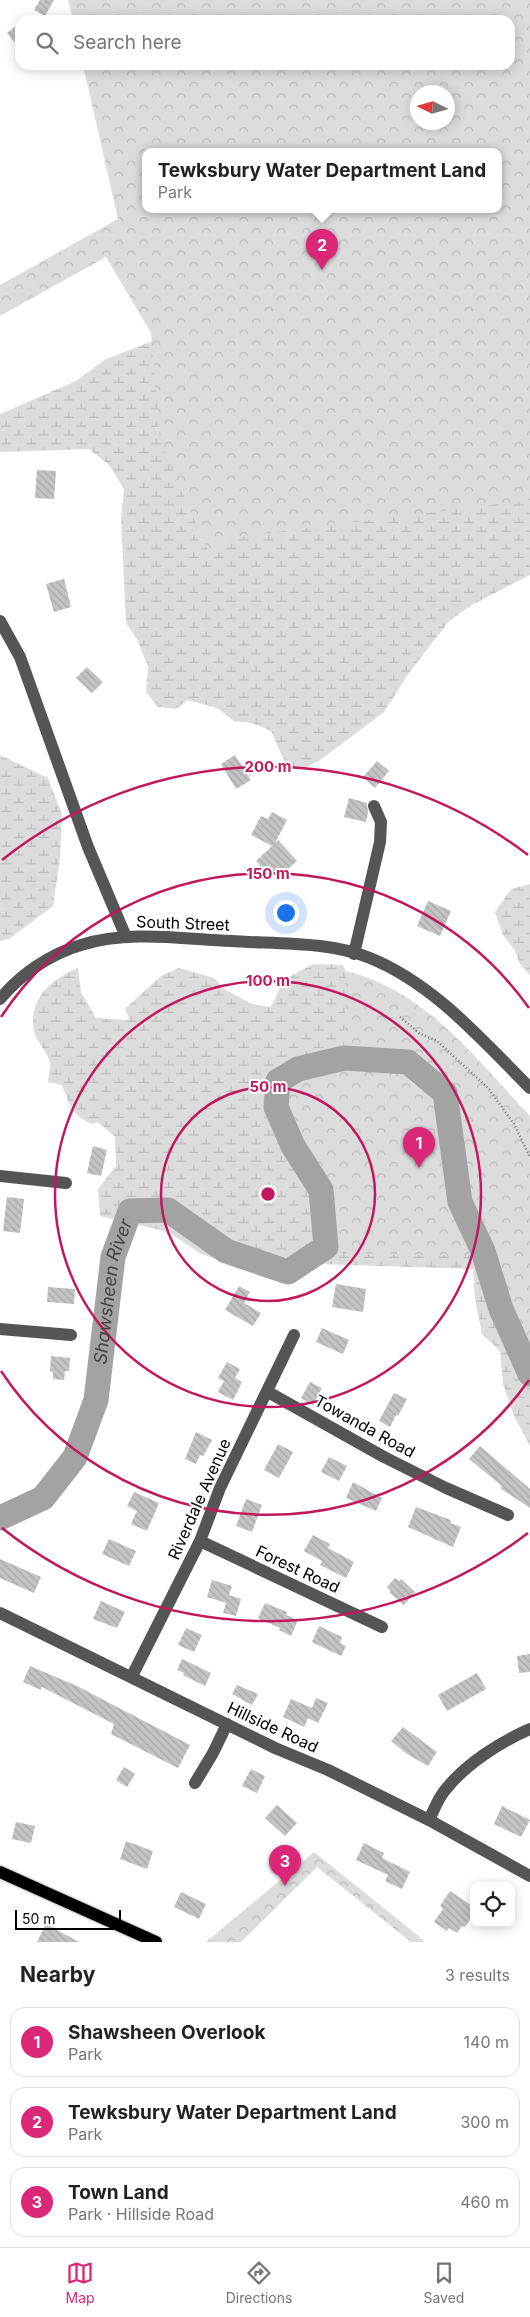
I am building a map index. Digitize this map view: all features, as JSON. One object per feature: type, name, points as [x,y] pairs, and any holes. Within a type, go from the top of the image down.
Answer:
[{"type":"main road","points":[[0,1872],[156,1942]]},
{"type":"street","name":"South Street","points":[[0,622],[20,657],[88,847],[126,938],[177,938],[290,943],[325,947],[369,957],[397,972],[446,1005],[530,1088]]},
{"type":"street","points":[[354,954],[380,842],[381,822],[374,806]]},
{"type":"street","points":[[0,998],[20,978],[65,951],[101,939],[126,938]]},
{"type":"street","points":[[0,1176],[66,1183]]},
{"type":"street","points":[[0,1329],[70,1335]]},
{"type":"street","name":"Riverdale Avenue","points":[[132,1676],[200,1541],[220,1488],[294,1335]]},
{"type":"street","name":"Towanda Road","points":[[268,1392],[384,1457],[446,1488],[487,1504],[508,1515]]},
{"type":"street","name":"Forest Road","points":[[200,1541],[382,1627]]},
{"type":"street","name":"Hillside Road","points":[[0,1613],[132,1676],[275,1748],[328,1770],[429,1820],[530,1876]]},
{"type":"street","points":[[195,1783],[227,1724]]},
{"type":"street","points":[[429,1820],[441,1796],[455,1780],[500,1745],[530,1729]]},
{"type":"path","points":[[400,1017],[419,1033],[437,1041],[488,1088],[514,1124],[530,1158]]},
{"type":"green space","points":[[68,0],[530,0],[530,500],[236,537],[208,551],[160,441],[151,333],[106,257],[0,316],[0,285],[118,219],[84,70],[515,70],[515,15],[72,15]]},
{"type":"green space","points":[[530,68],[530,575],[470,606],[449,621],[409,673],[384,712],[319,761],[303,769],[287,767],[271,731],[252,723],[234,721],[217,708],[188,700],[176,709],[158,707],[146,692],[148,667],[137,639],[126,623],[121,519],[124,489],[109,465],[89,449],[0,452],[0,414],[76,381],[106,359],[488,213],[502,213],[502,191]]},
{"type":"green space","points":[[0,755],[48,778],[62,814],[60,859],[53,906],[9,939],[0,941]]},
{"type":"green space","points":[[530,884],[530,975],[521,966],[514,949],[503,935],[495,912],[511,889]]},
{"type":"green space","points":[[314,964],[343,965],[351,983],[530,1180],[530,1446],[514,1416],[503,1384],[500,1351],[482,1334],[475,1299],[473,1269],[319,1264],[265,1276],[201,1254],[168,1232],[100,1216],[98,1189],[116,1166],[115,1137],[98,1122],[92,1124],[75,1113],[62,1085],[48,1082],[50,1063],[35,1036],[33,1020],[34,1010],[43,992],[58,978],[78,968],[81,992],[96,1018],[130,1020],[125,1009],[161,976],[179,968],[214,978],[224,989],[252,1004],[270,1007],[284,982],[296,973]]},
{"type":"green space","points":[[346,971],[374,980],[425,1010],[469,1050],[530,1116],[530,1374],[488,1284],[470,1256],[337,1253],[326,1247],[321,1190],[293,1146],[276,1107],[278,1081],[298,1069],[344,1058]]},
{"type":"green space","points":[[314,1852],[425,1942],[411,1942],[317,1867],[241,1942],[206,1942]]},
{"type":"building","points":[[40,0],[54,0],[46,15],[34,10]]},
{"type":"building","points":[[15,27],[15,43],[7,33]]},
{"type":"building","points":[[37,470],[56,471],[54,499],[35,498]]},
{"type":"building","points":[[64,579],[71,607],[54,612],[46,584]]},
{"type":"building","points":[[87,667],[103,682],[92,693],[76,678]]},
{"type":"building","points":[[235,755],[251,780],[236,789],[221,764]]},
{"type":"building","points":[[377,761],[389,771],[375,788],[363,777]]},
{"type":"building","points":[[349,798],[367,803],[368,813],[366,822],[344,817]]},
{"type":"building","points":[[272,812],[287,820],[275,843],[278,840],[297,861],[279,877],[274,871],[269,875],[256,861],[272,846],[251,835],[261,816],[268,819]]},
{"type":"building","points":[[428,901],[451,911],[440,936],[417,926]]},
{"type":"building","points":[[93,1146],[107,1150],[101,1176],[87,1173]]},
{"type":"building","points":[[7,1197],[24,1199],[20,1233],[3,1231]]},
{"type":"building","points":[[336,1284],[366,1289],[363,1312],[332,1307]]},
{"type":"building","points":[[239,1286],[250,1292],[244,1303],[261,1313],[253,1326],[225,1310]]},
{"type":"building","points":[[48,1287],[75,1289],[74,1304],[47,1302]]},
{"type":"building","points":[[322,1328],[349,1340],[343,1354],[316,1342]]},
{"type":"building","points":[[51,1356],[70,1358],[69,1371],[65,1371],[64,1380],[53,1379],[53,1372],[50,1371]]},
{"type":"building","points":[[227,1362],[240,1369],[235,1378],[242,1382],[233,1400],[218,1392],[224,1381],[218,1378]]},
{"type":"building","points":[[310,1382],[322,1388],[313,1405],[301,1398]]},
{"type":"building","points":[[394,1393],[407,1399],[390,1427],[379,1421]]},
{"type":"building","points":[[196,1432],[212,1440],[203,1456],[200,1455],[196,1464],[185,1459]]},
{"type":"building","points":[[278,1444],[293,1452],[279,1478],[264,1470]]},
{"type":"building","points":[[480,1446],[530,1489],[530,1508],[500,1488],[502,1486],[469,1459]]},
{"type":"building","points":[[329,1457],[347,1466],[339,1481],[321,1472]]},
{"type":"building","points":[[353,1482],[382,1498],[376,1511],[346,1498]]},
{"type":"building","points":[[134,1492],[159,1503],[147,1531],[131,1524],[137,1511],[127,1506]]},
{"type":"building","points":[[246,1499],[262,1505],[252,1532],[236,1526]]},
{"type":"building","points":[[416,1507],[451,1520],[450,1523],[461,1527],[453,1547],[408,1527]]},
{"type":"building","points":[[313,1535],[330,1544],[328,1548],[354,1562],[346,1578],[320,1565],[322,1561],[304,1551]]},
{"type":"building","points":[[109,1539],[136,1551],[129,1566],[102,1554]]},
{"type":"building","points":[[0,1559],[41,1577],[34,1593],[0,1578]]},
{"type":"building","points":[[395,1578],[399,1581],[401,1579],[415,1592],[404,1605],[389,1592],[391,1591],[387,1587]]},
{"type":"building","points":[[212,1580],[232,1586],[229,1595],[241,1599],[236,1616],[223,1613],[226,1603],[207,1597]]},
{"type":"building","points":[[101,1601],[125,1612],[117,1628],[93,1619]]},
{"type":"building","points":[[265,1603],[287,1612],[286,1615],[298,1620],[291,1636],[279,1630],[280,1628],[258,1618]]},
{"type":"building","points":[[319,1626],[342,1637],[340,1643],[346,1646],[341,1656],[312,1642]]},
{"type":"building","points":[[186,1628],[202,1635],[194,1652],[178,1645]]},
{"type":"building","points":[[530,1654],[530,1672],[519,1673],[517,1656]]},
{"type":"building","points":[[182,1659],[211,1673],[205,1686],[177,1670]]},
{"type":"building","points":[[30,1666],[77,1686],[190,1745],[178,1768],[111,1734],[114,1724],[42,1687],[41,1690],[23,1682]]},
{"type":"building","points":[[477,1673],[486,1689],[447,1711],[438,1695]]},
{"type":"building","points":[[237,1685],[258,1694],[252,1705],[232,1694]]},
{"type":"building","points":[[316,1698],[328,1703],[318,1723],[308,1718],[304,1727],[283,1717],[291,1699],[312,1708]]},
{"type":"building","points":[[403,1727],[437,1752],[428,1766],[407,1754],[391,1741]]},
{"type":"building","points":[[124,1767],[135,1774],[127,1787],[116,1780]]},
{"type":"building","points":[[251,1769],[265,1776],[257,1793],[242,1786]]},
{"type":"building","points":[[277,1805],[297,1823],[285,1836],[265,1818]]},
{"type":"building","points":[[502,1806],[530,1820],[521,1837],[494,1824]]},
{"type":"building","points":[[16,1822],[35,1826],[31,1843],[12,1839]]},
{"type":"building","points":[[126,1841],[153,1851],[147,1869],[120,1859]]},
{"type":"building","points":[[364,1843],[384,1853],[382,1858],[410,1872],[402,1889],[385,1881],[388,1875],[356,1860]]},
{"type":"building","points":[[450,1891],[470,1904],[470,1920],[457,1933],[449,1928],[447,1931],[434,1922],[443,1909],[440,1906]]},
{"type":"building","points":[[181,1892],[206,1904],[199,1919],[174,1907]]},
{"type":"building","points":[[46,1924],[79,1942],[37,1942]]},
{"type":"waterway","name":"Shawsheen River","points":[[0,1518],[43,1498],[75,1457],[96,1400],[113,1257],[130,1211],[168,1210],[226,1251],[288,1272],[326,1247],[321,1190],[293,1146],[276,1107],[278,1081],[298,1069],[344,1058],[408,1062],[445,1093],[460,1202],[483,1251],[501,1309],[530,1374]]},
{"type":"place","name":"Tewksbury Water Department Land","points":[[322,270]]},
{"type":"place","name":"Shawsheen Overlook","points":[[419,1168]]},
{"type":"place","name":"Town Land","points":[[285,1886]]}]
